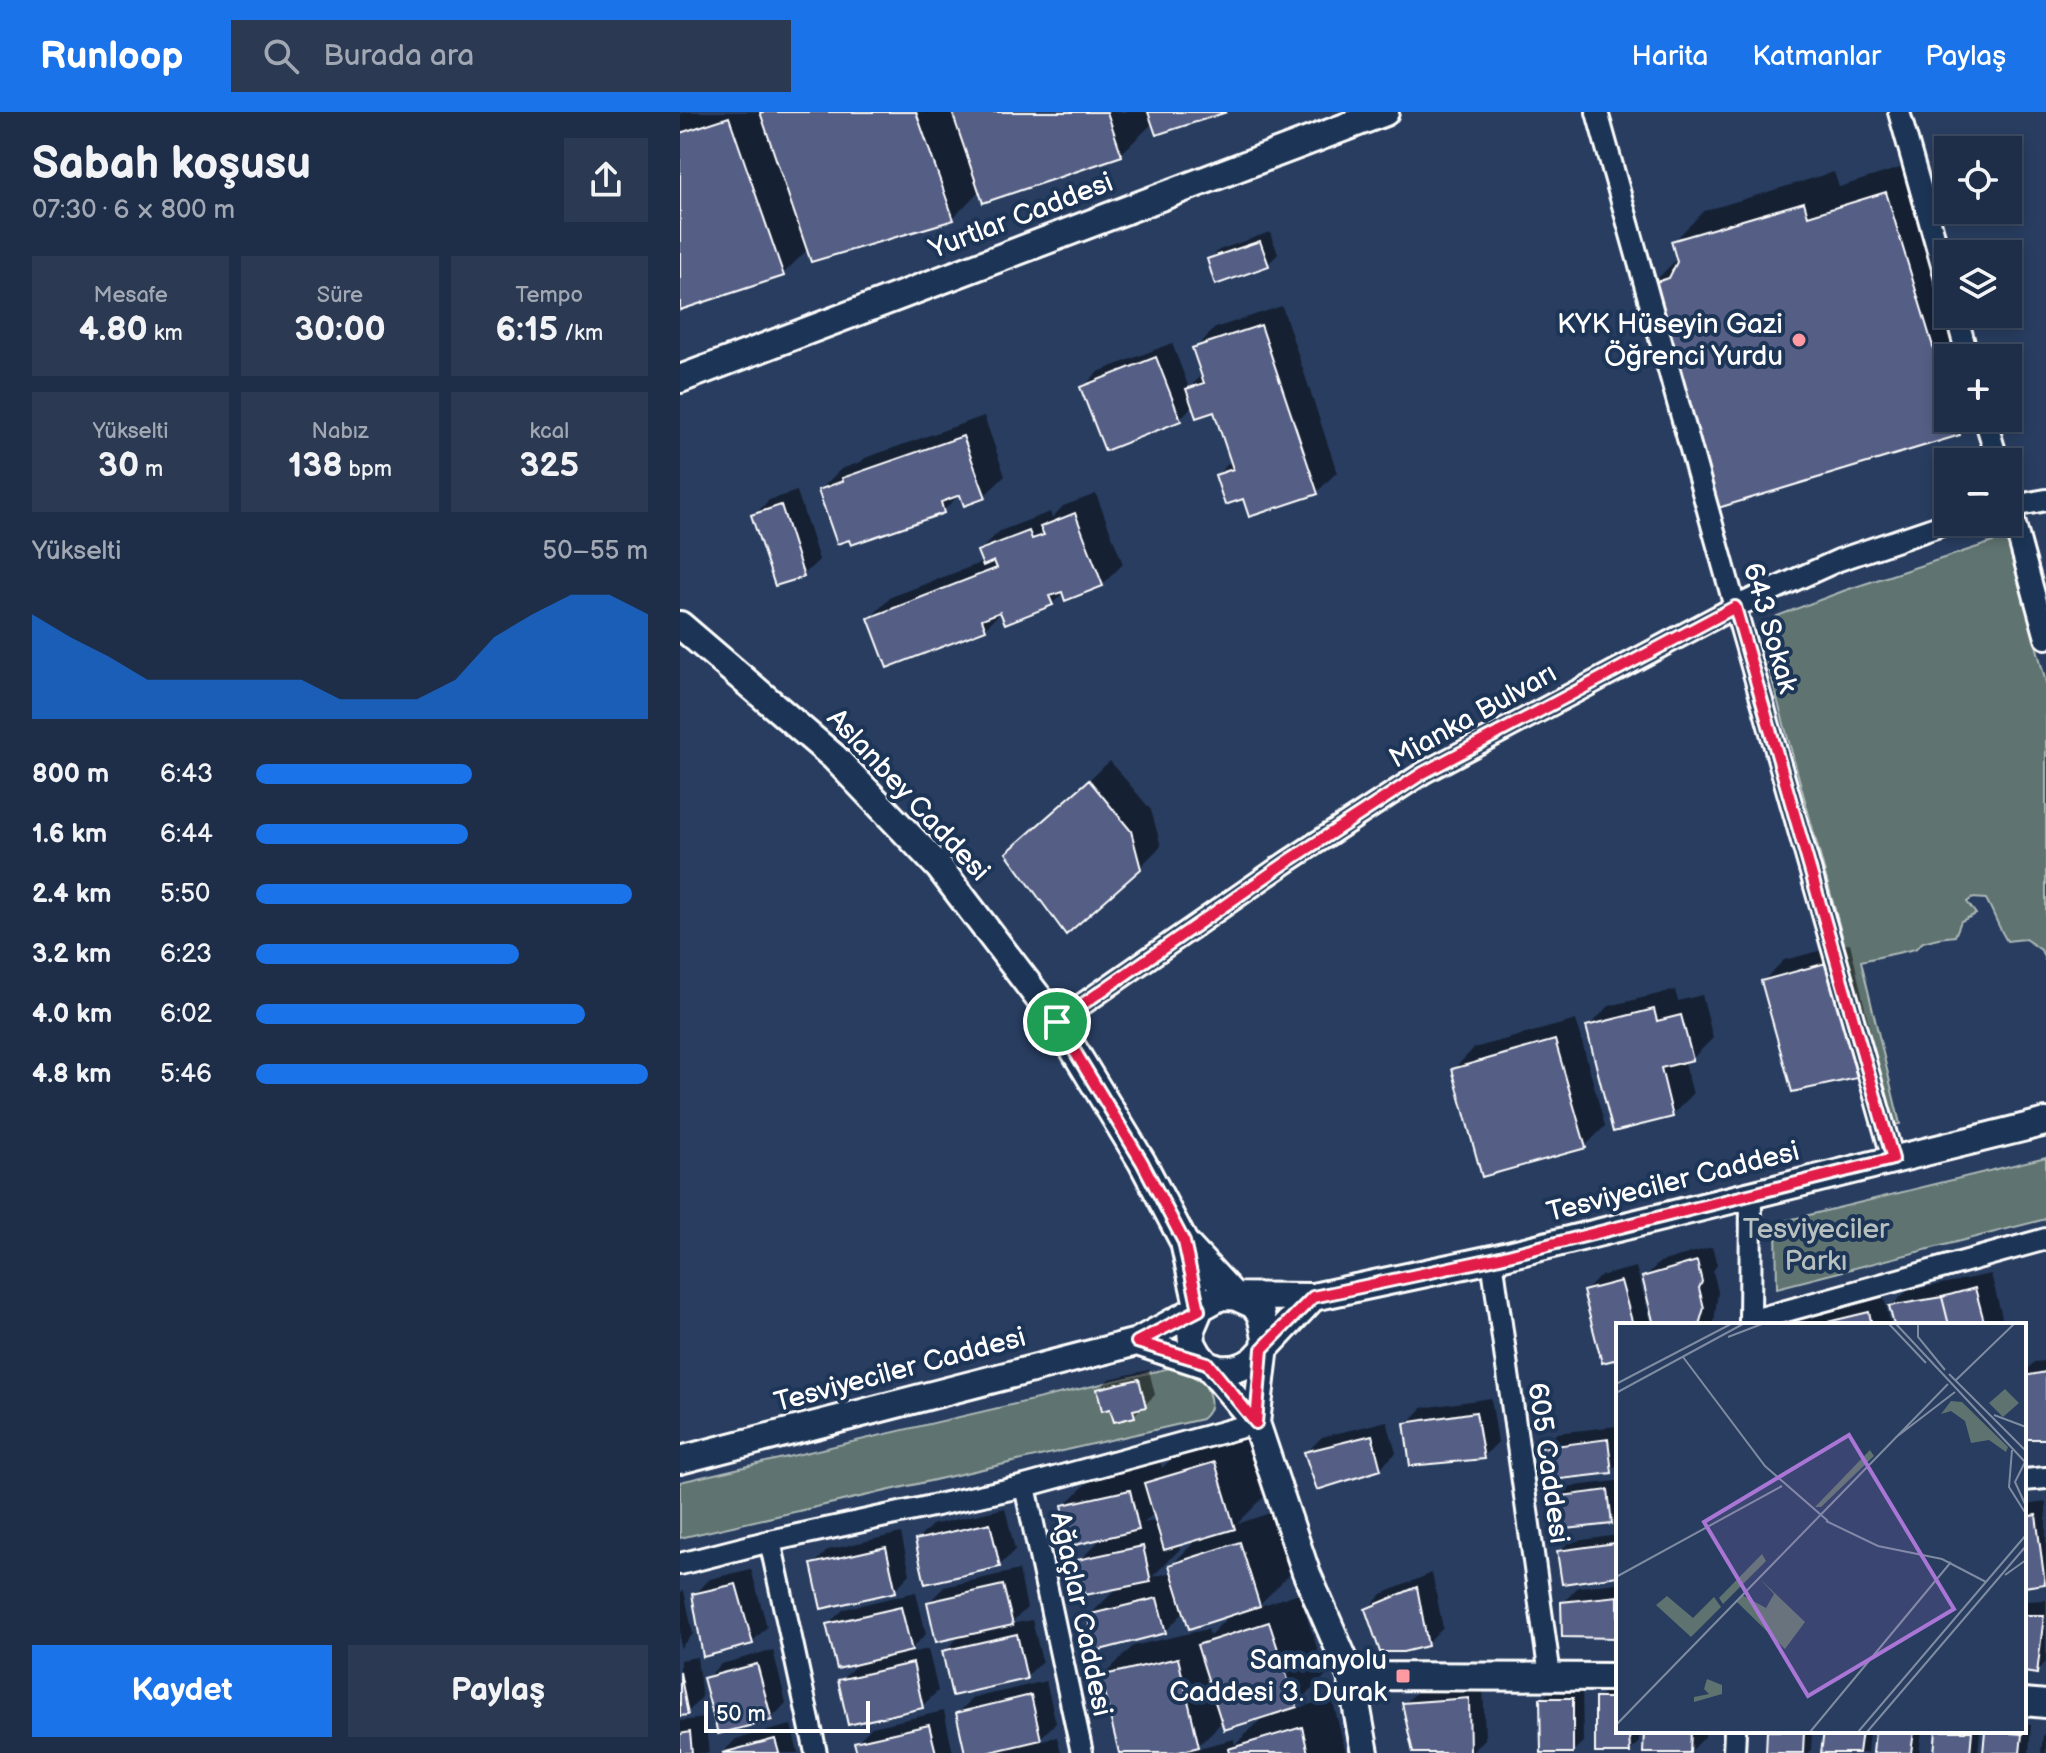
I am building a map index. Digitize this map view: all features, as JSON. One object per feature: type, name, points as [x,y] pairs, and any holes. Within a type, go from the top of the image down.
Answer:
[{"type":"street","name":"Yurtlar Caddesi","points":[[680,379],[1385,112]]},
{"type":"street","name":"643 Sokak","points":[[1597,112],[1893,1159]]},
{"type":"street","points":[[1899,112],[1935,240]]},
{"type":"street","points":[[2022,503],[2046,500]]},
{"type":"street","name":"Mianka Bulvarı","points":[[1057,1022],[1287,862],[1423,773],[1735,607],[1839,560],[1934,528]]},
{"type":"street","points":[[2018,536],[2046,638]]},
{"type":"street","name":"Aslanbey Caddesi","points":[[680,625],[834,757],[929,856],[1057,1022],[1142,1162],[1184,1242]]},
{"type":"street","name":"Tesviyeciler Caddesi","points":[[1234,1296],[1313,1297],[1492,1259],[2046,1122]]},
{"type":"street","points":[[1751,1196],[1750,1323],[2046,1239]]},
{"type":"street","points":[[1184,1242],[1234,1296],[1254,1305],[1265,1325],[1256,1423]]},
{"type":"street","points":[[1184,1242],[1199,1310]]},
{"type":"street","name":"605 Caddesi","points":[[1492,1259],[1550,1676]]},
{"type":"street","points":[[1234,1296],[1210,1300],[1199,1310],[1191,1329],[1192,1343],[1256,1423],[1306,1572],[1351,1676],[1365,1753]]},
{"type":"street","points":[[1137,1342],[1219,1369],[1244,1367],[1313,1297]]},
{"type":"street","name":"Tesviyeciler Caddesi","points":[[680,1460],[1137,1342],[1199,1310]]},
{"type":"street","points":[[680,1564],[770,1541],[1025,1486],[1256,1423]]},
{"type":"street","points":[[2026,1480],[2046,1478]]},
{"type":"street","name":"Ağaçlar Caddesi","points":[[1025,1486],[1082,1753]]},
{"type":"street","points":[[770,1541],[816,1753]]},
{"type":"street","points":[[1351,1676],[1616,1677]]},
{"type":"street","points":[[2026,1702],[2046,1704]]},
{"type":"street","points":[[1734,1753],[1735,1733]]},
{"type":"green space","points":[[2008,537],[2046,683],[2046,962],[2041,950],[2025,939],[2007,941],[1986,899],[1972,898],[1967,902],[1976,914],[1961,921],[1955,936],[1938,938],[1923,942],[1915,949],[1861,961],[1900,1124],[1894,1125],[1767,662],[1767,638],[1777,616]]},
{"type":"green space","name":"Tesviyeciler Parkı","points":[[2046,1157],[2046,1219],[1777,1288],[1776,1223]]},
{"type":"green space","points":[[1170,1368],[1182,1369],[1205,1385],[1211,1404],[1202,1419],[680,1538],[680,1482]]},
{"type":"building","points":[[760,112],[916,112],[954,220],[811,262]]},
{"type":"building","points":[[952,112],[1107,112],[1122,156],[983,203]]},
{"type":"building","points":[[1148,112],[1227,112],[1156,135]]},
{"type":"building","points":[[729,117],[784,276],[680,310],[680,133]]},
{"type":"building","name":"KYK Hüseyin Gazi Öğrenci Yurdu","points":[[1886,192],[1934,350],[1934,432],[1959,432],[1960,435],[1718,508],[1650,284],[1669,278],[1677,262],[1671,241],[1804,202],[1808,216]]},
{"type":"building","points":[[1260,241],[1269,266],[1215,285],[1207,259]]},
{"type":"building","points":[[1261,325],[1318,494],[1249,517],[1243,499],[1225,505],[1215,475],[1233,469],[1214,412],[1196,418],[1186,389],[1204,383],[1192,348]]},
{"type":"building","points":[[1156,357],[1181,421],[1105,451],[1080,387]]},
{"type":"building","points":[[963,436],[986,498],[964,506],[960,495],[941,502],[944,513],[851,545],[849,540],[837,544],[818,490],[843,481],[842,478]]},
{"type":"building","points":[[781,505],[804,577],[775,586],[751,515]]},
{"type":"building","points":[[1075,513],[1103,586],[1065,601],[1062,592],[1049,596],[1053,605],[1005,624],[1000,612],[982,619],[986,630],[887,668],[868,618],[997,568],[994,561],[983,566],[977,551],[1029,531],[1032,539],[1044,535],[1040,527]]},
{"type":"building","points":[[1089,780],[1131,831],[1141,869],[1066,935],[1006,853]]},
{"type":"building","points":[[1830,962],[1857,1078],[1792,1092],[1761,981]]},
{"type":"building","points":[[1654,1009],[1657,1021],[1681,1015],[1693,1060],[1661,1068],[1673,1117],[1613,1132],[1586,1026]]},
{"type":"building","points":[[1555,1040],[1586,1148],[1482,1177],[1452,1069]]},
{"type":"building","points":[[1697,1261],[1704,1308],[1700,1323],[1654,1323],[1642,1277]]},
{"type":"building","points":[[1621,1281],[1632,1323],[1616,1323],[1616,1360],[1602,1363],[1583,1291]]},
{"type":"building","points":[[1975,1288],[1984,1323],[1948,1323],[1942,1297]]},
{"type":"building","points":[[1942,1297],[1948,1323],[1893,1323],[1889,1306]]},
{"type":"building","points":[[1869,1312],[1872,1323],[1823,1323]]},
{"type":"building","points":[[2046,1372],[2046,1439],[2026,1439],[2026,1376]]},
{"type":"building","points":[[1139,1379],[1146,1407],[1133,1410],[1135,1417],[1114,1422],[1110,1409],[1102,1411],[1097,1389]]},
{"type":"building","points":[[1476,1412],[1484,1459],[1410,1466],[1404,1423]]},
{"type":"building","points":[[1372,1435],[1381,1470],[1317,1490],[1304,1452]]},
{"type":"building","points":[[1608,1439],[1612,1473],[1544,1481],[1539,1448]]},
{"type":"building","points":[[1215,1462],[1235,1529],[1164,1550],[1144,1483]]},
{"type":"building","points":[[1130,1490],[1139,1530],[1071,1546],[1062,1505]]},
{"type":"building","points":[[1608,1490],[1612,1524],[1557,1530],[1553,1497]]},
{"type":"building","points":[[2036,1515],[2045,1584],[2026,1587],[2026,1517]]},
{"type":"building","points":[[990,1523],[1000,1567],[925,1584],[915,1540]]},
{"type":"building","points":[[1240,1542],[1260,1606],[1189,1629],[1169,1565]]},
{"type":"building","points":[[1615,1543],[1616,1576],[1562,1584],[1557,1551]]},
{"type":"building","points":[[1143,1546],[1151,1582],[1085,1595],[1077,1560]]},
{"type":"building","points":[[886,1547],[896,1592],[821,1609],[811,1564]]},
{"type":"building","points":[[736,1584],[753,1644],[703,1657],[692,1594]]},
{"type":"building","points":[[1003,1585],[1013,1625],[936,1642],[927,1602]]},
{"type":"building","points":[[1417,1587],[1428,1646],[1403,1652],[1380,1652],[1365,1609]]},
{"type":"building","points":[[1616,1596],[1616,1638],[1562,1637],[1561,1602]]},
{"type":"building","points":[[1157,1598],[1166,1633],[1096,1651],[1087,1615]]},
{"type":"building","points":[[901,1607],[912,1651],[837,1669],[826,1624]]},
{"type":"building","points":[[2026,1615],[2044,1615],[2037,1674],[2026,1672]]},
{"type":"building","points":[[1269,1622],[1297,1707],[1224,1730],[1197,1645]]},
{"type":"building","points":[[1017,1634],[1027,1679],[952,1696],[942,1651]]},
{"type":"building","points":[[1178,1658],[1199,1747],[1175,1753],[1119,1753],[1100,1676]]},
{"type":"building","points":[[913,1663],[923,1708],[848,1725],[838,1680]]},
{"type":"building","points":[[757,1664],[772,1720],[718,1734],[703,1678]]},
{"type":"building","points":[[680,1672],[688,1715],[680,1716]]},
{"type":"building","points":[[1031,1695],[1041,1740],[986,1753],[965,1753],[956,1713]]},
{"type":"building","points":[[1469,1698],[1470,1753],[1413,1753],[1402,1703]]},
{"type":"building","points":[[1540,1698],[1573,1698],[1573,1753],[1541,1753]]},
{"type":"building","points":[[1595,1698],[1616,1698],[1616,1733],[1629,1733],[1630,1753],[1595,1753]]},
{"type":"building","points":[[929,1725],[936,1753],[857,1753],[854,1742]]},
{"type":"building","points":[[1302,1727],[1308,1753],[1229,1753],[1228,1749]]},
{"type":"building","points":[[690,1732],[692,1753],[680,1753],[680,1734]]},
{"type":"building","points":[[1644,1733],[1691,1733],[1690,1753],[1643,1753]]},
{"type":"building","points":[[1767,1733],[1804,1733],[1803,1753],[1766,1753]]},
{"type":"building","points":[[1824,1733],[1862,1733],[1859,1753],[1821,1753]]},
{"type":"building","points":[[1875,1733],[1914,1733],[1911,1753],[1873,1753]]},
{"type":"building","points":[[1936,1733],[1972,1733],[1970,1753],[1934,1753]]},
{"type":"building","points":[[1985,1733],[2022,1734],[2020,1753],[1983,1753]]},
{"type":"building","points":[[775,1739],[779,1753],[722,1753]]},
{"type":"place","name":"KYK Hüseyin Gazi Öğrenci Yurdu","points":[[1799,340]]},
{"type":"place","name":"Samanyolu Caddesi 3. Durak","points":[[1403,1676]]},
{"type":"route","points":[[1735,607],[1893,1159],[1492,1259],[1313,1297],[1262,1349],[1256,1423],[1207,1363],[1137,1342],[1199,1310],[1184,1242],[1142,1162],[1057,1022],[1287,862],[1423,773],[1735,607]]}]
